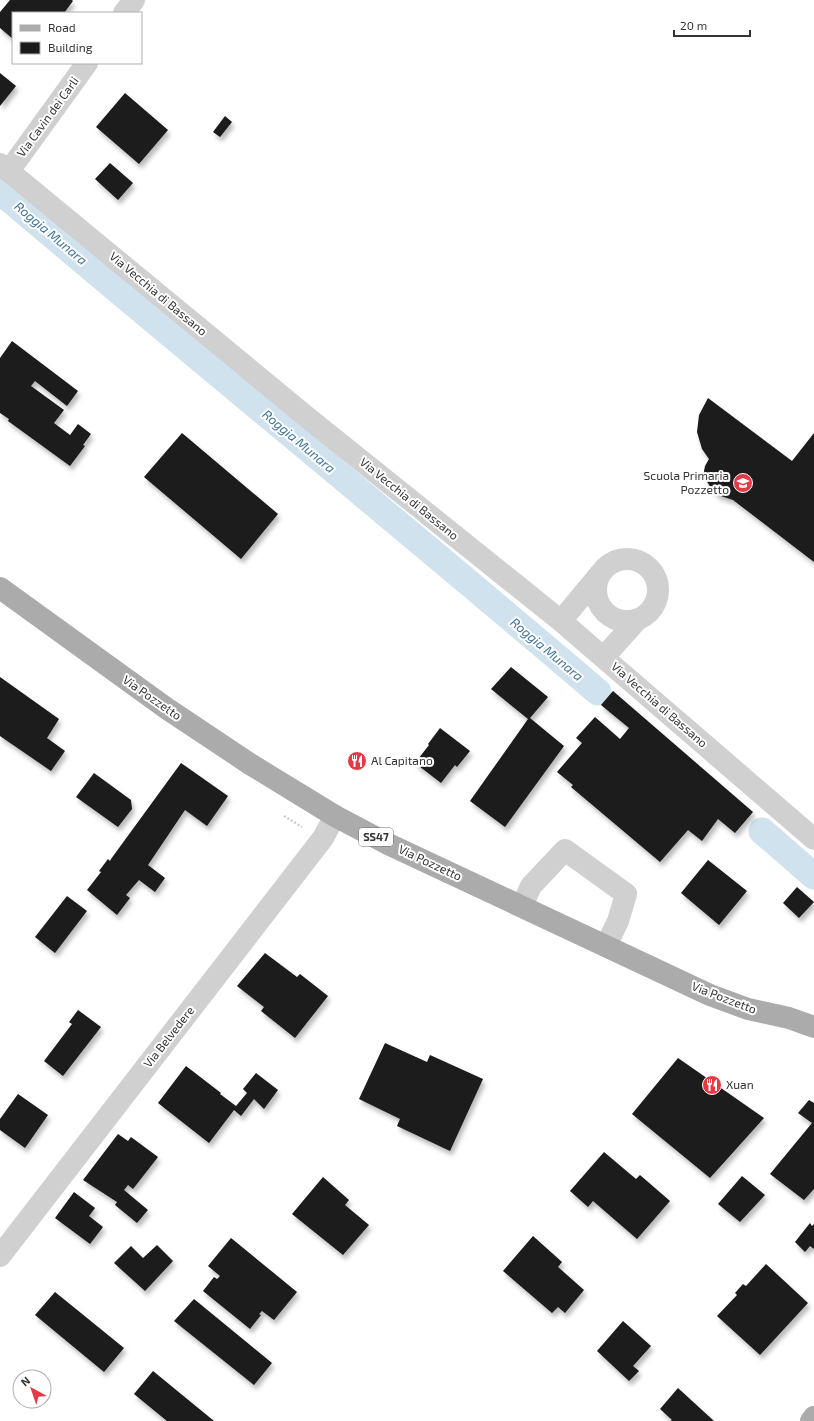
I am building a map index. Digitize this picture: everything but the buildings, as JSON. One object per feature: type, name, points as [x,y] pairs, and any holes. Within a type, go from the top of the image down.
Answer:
[{"type":"main road","name":"Via Pozzetto","points":[[0,588],[166,708],[250,764],[335,816],[388,844],[716,997],[748,1009],[789,1018],[814,1026]]},
{"type":"main road","name":"Via Pozzetto","points":[[789,1018],[814,1013]]},
{"type":"main road","points":[[811,1421],[814,1417]]},
{"type":"street","points":[[125,12],[134,0]]},
{"type":"street","name":"Via Cavin dei Carli","points":[[4,167],[86,64]]},
{"type":"street","name":"Via Vecchia di Bassano","points":[[4,167],[314,423],[561,621],[814,839]]},
{"type":"street","points":[[561,621],[607,565],[616,560],[627,559],[638,561],[647,566],[654,575],[658,585],[658,596],[654,606],[637,620],[604,657]]},
{"type":"street","points":[[600,574],[595,586],[596,599],[602,610],[612,618],[624,622],[637,620]]},
{"type":"street","name":"Via Belvedere","points":[[0,1256],[323,838],[335,816]]},
{"type":"street","points":[[522,906],[531,886],[565,850],[626,894],[618,921],[606,946]]},
{"type":"waterway","name":"Roggia Munara","points":[[0,191],[598,692]]},
{"type":"waterway","name":"Roggia Munara","points":[[762,831],[814,876]]},
{"type":"place","name":"Scuola Primaria Pozzetto","points":[[743,483]]},
{"type":"place","name":"Al Capitano","points":[[357,761]]},
{"type":"place","name":"Xuan","points":[[712,1085]]}]
